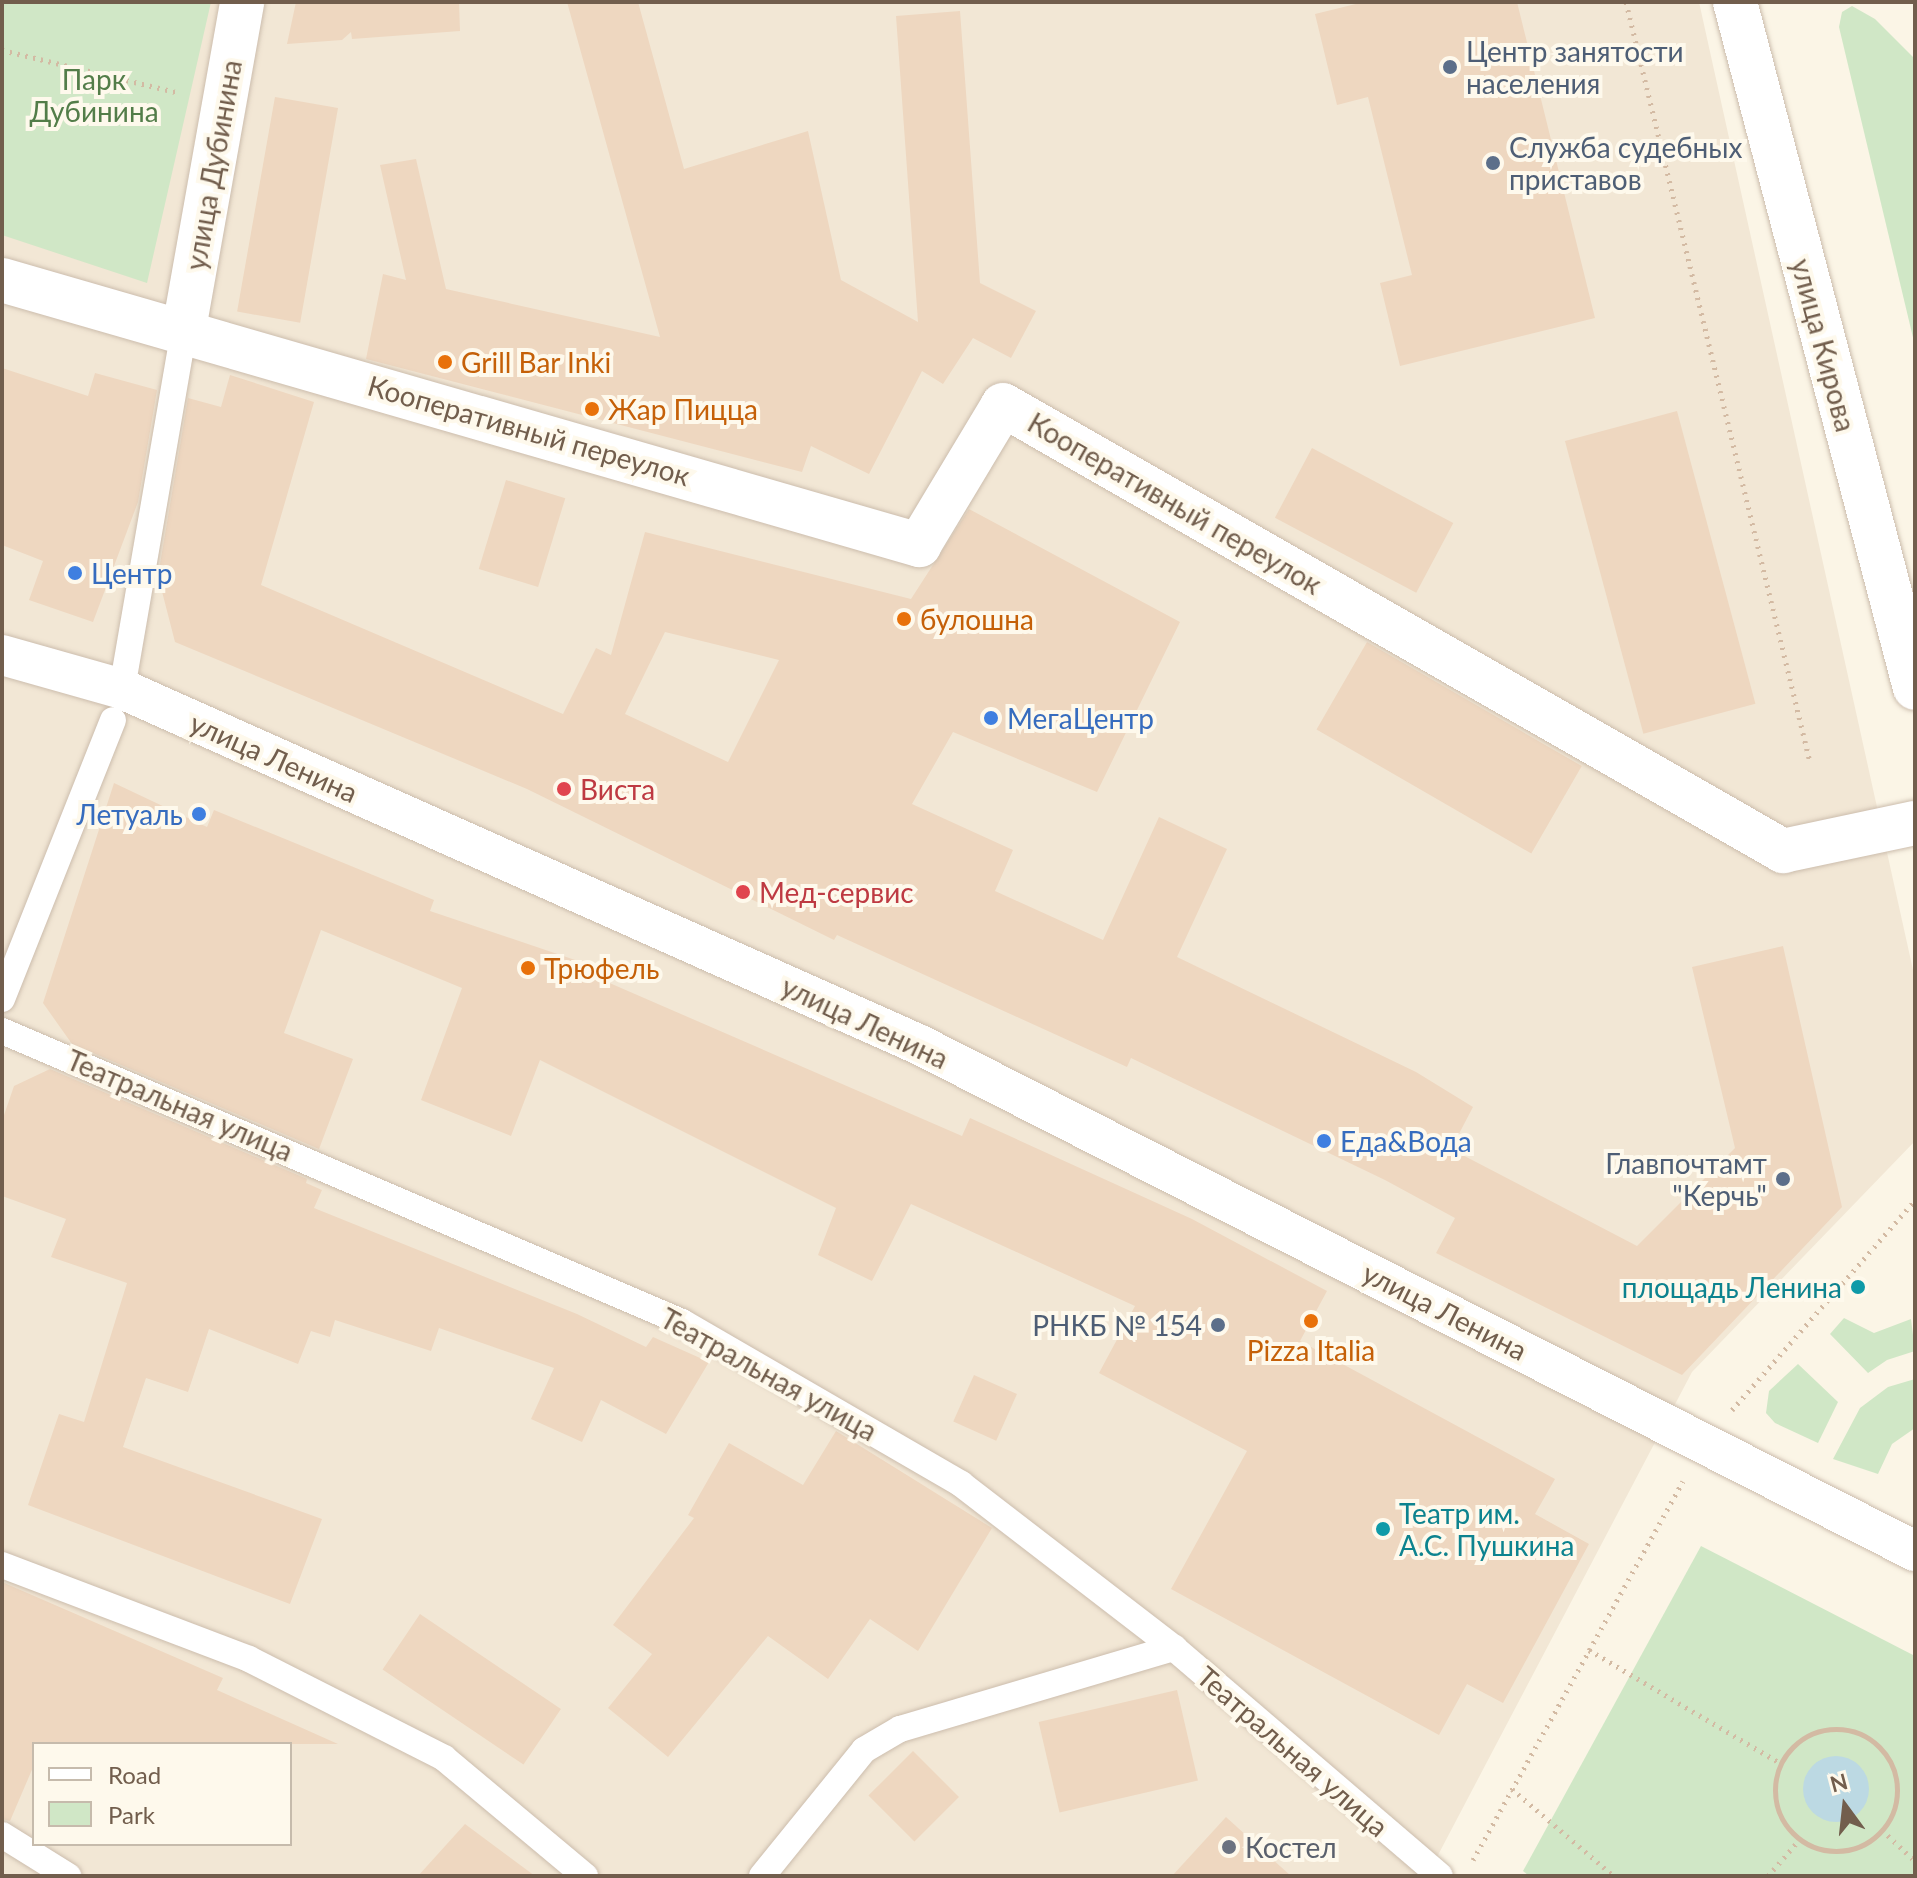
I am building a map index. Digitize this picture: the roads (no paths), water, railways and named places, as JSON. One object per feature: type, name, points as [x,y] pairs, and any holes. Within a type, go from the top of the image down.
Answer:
[{"type":"street","name":"улица Дубинина","points":[[184,329],[242,2]]},
{"type":"street","name":"улица Кирова","points":[[1735,2],[1915,688]]},
{"type":"street","name":"Кооперативный переулок","points":[[2,280],[184,329],[919,545],[1003,405],[1783,851],[1915,823]]},
{"type":"street","name":"улица Ленина","points":[[2,655],[920,1045],[1915,1551]]},
{"type":"lane","points":[[2,999],[117,705],[184,329]]},
{"type":"lane","name":"Театральная улица","points":[[2,1031],[682,1322],[961,1484],[1174,1648],[1440,1876]]},
{"type":"lane","points":[[2,1565],[249,1659],[444,1758],[585,1876]]},
{"type":"lane","points":[[762,1876],[864,1750],[900,1729],[1174,1648]]},
{"type":"lane","points":[[2,1835],[68,1876]]},
{"type":"water","points":[[1836,1756],[1859,1766],[1869,1789],[1859,1812],[1836,1822],[1813,1812],[1803,1789],[1813,1766]]},
{"type":"place","name":"Центр занятости населения","points":[[1450,67]]},
{"type":"place","name":"Служба судебных приставов","points":[[1493,163]]},
{"type":"place","name":"Grill Bar Inki","points":[[445,362]]},
{"type":"place","name":"Жар Пицца","points":[[592,409]]},
{"type":"place","name":"Центр","points":[[75,573]]},
{"type":"place","name":"булошна","points":[[904,619]]},
{"type":"place","name":"МегаЦентр","points":[[991,718]]},
{"type":"place","name":"Виста","points":[[564,789]]},
{"type":"place","name":"Летуаль","points":[[199,814]]},
{"type":"place","name":"Мед-сервис","points":[[743,892]]},
{"type":"place","name":"Трюфель","points":[[528,968]]},
{"type":"place","name":"Еда&Вода","points":[[1324,1141]]},
{"type":"place","name":"Главпочтамт \"Керчь\"","points":[[1783,1179]]},
{"type":"place","name":"площадь Ленина","points":[[1858,1287]]},
{"type":"place","name":"Pizza Italia","points":[[1311,1321]]},
{"type":"place","name":"РНКБ № 154","points":[[1218,1325]]},
{"type":"place","name":"Театр им. А.С. Пушкина","points":[[1383,1529]]},
{"type":"place","name":"Костел","points":[[1229,1847]]},
{"type":"park label","name":"Парк Дубинина","points":[[94,95]]}]
